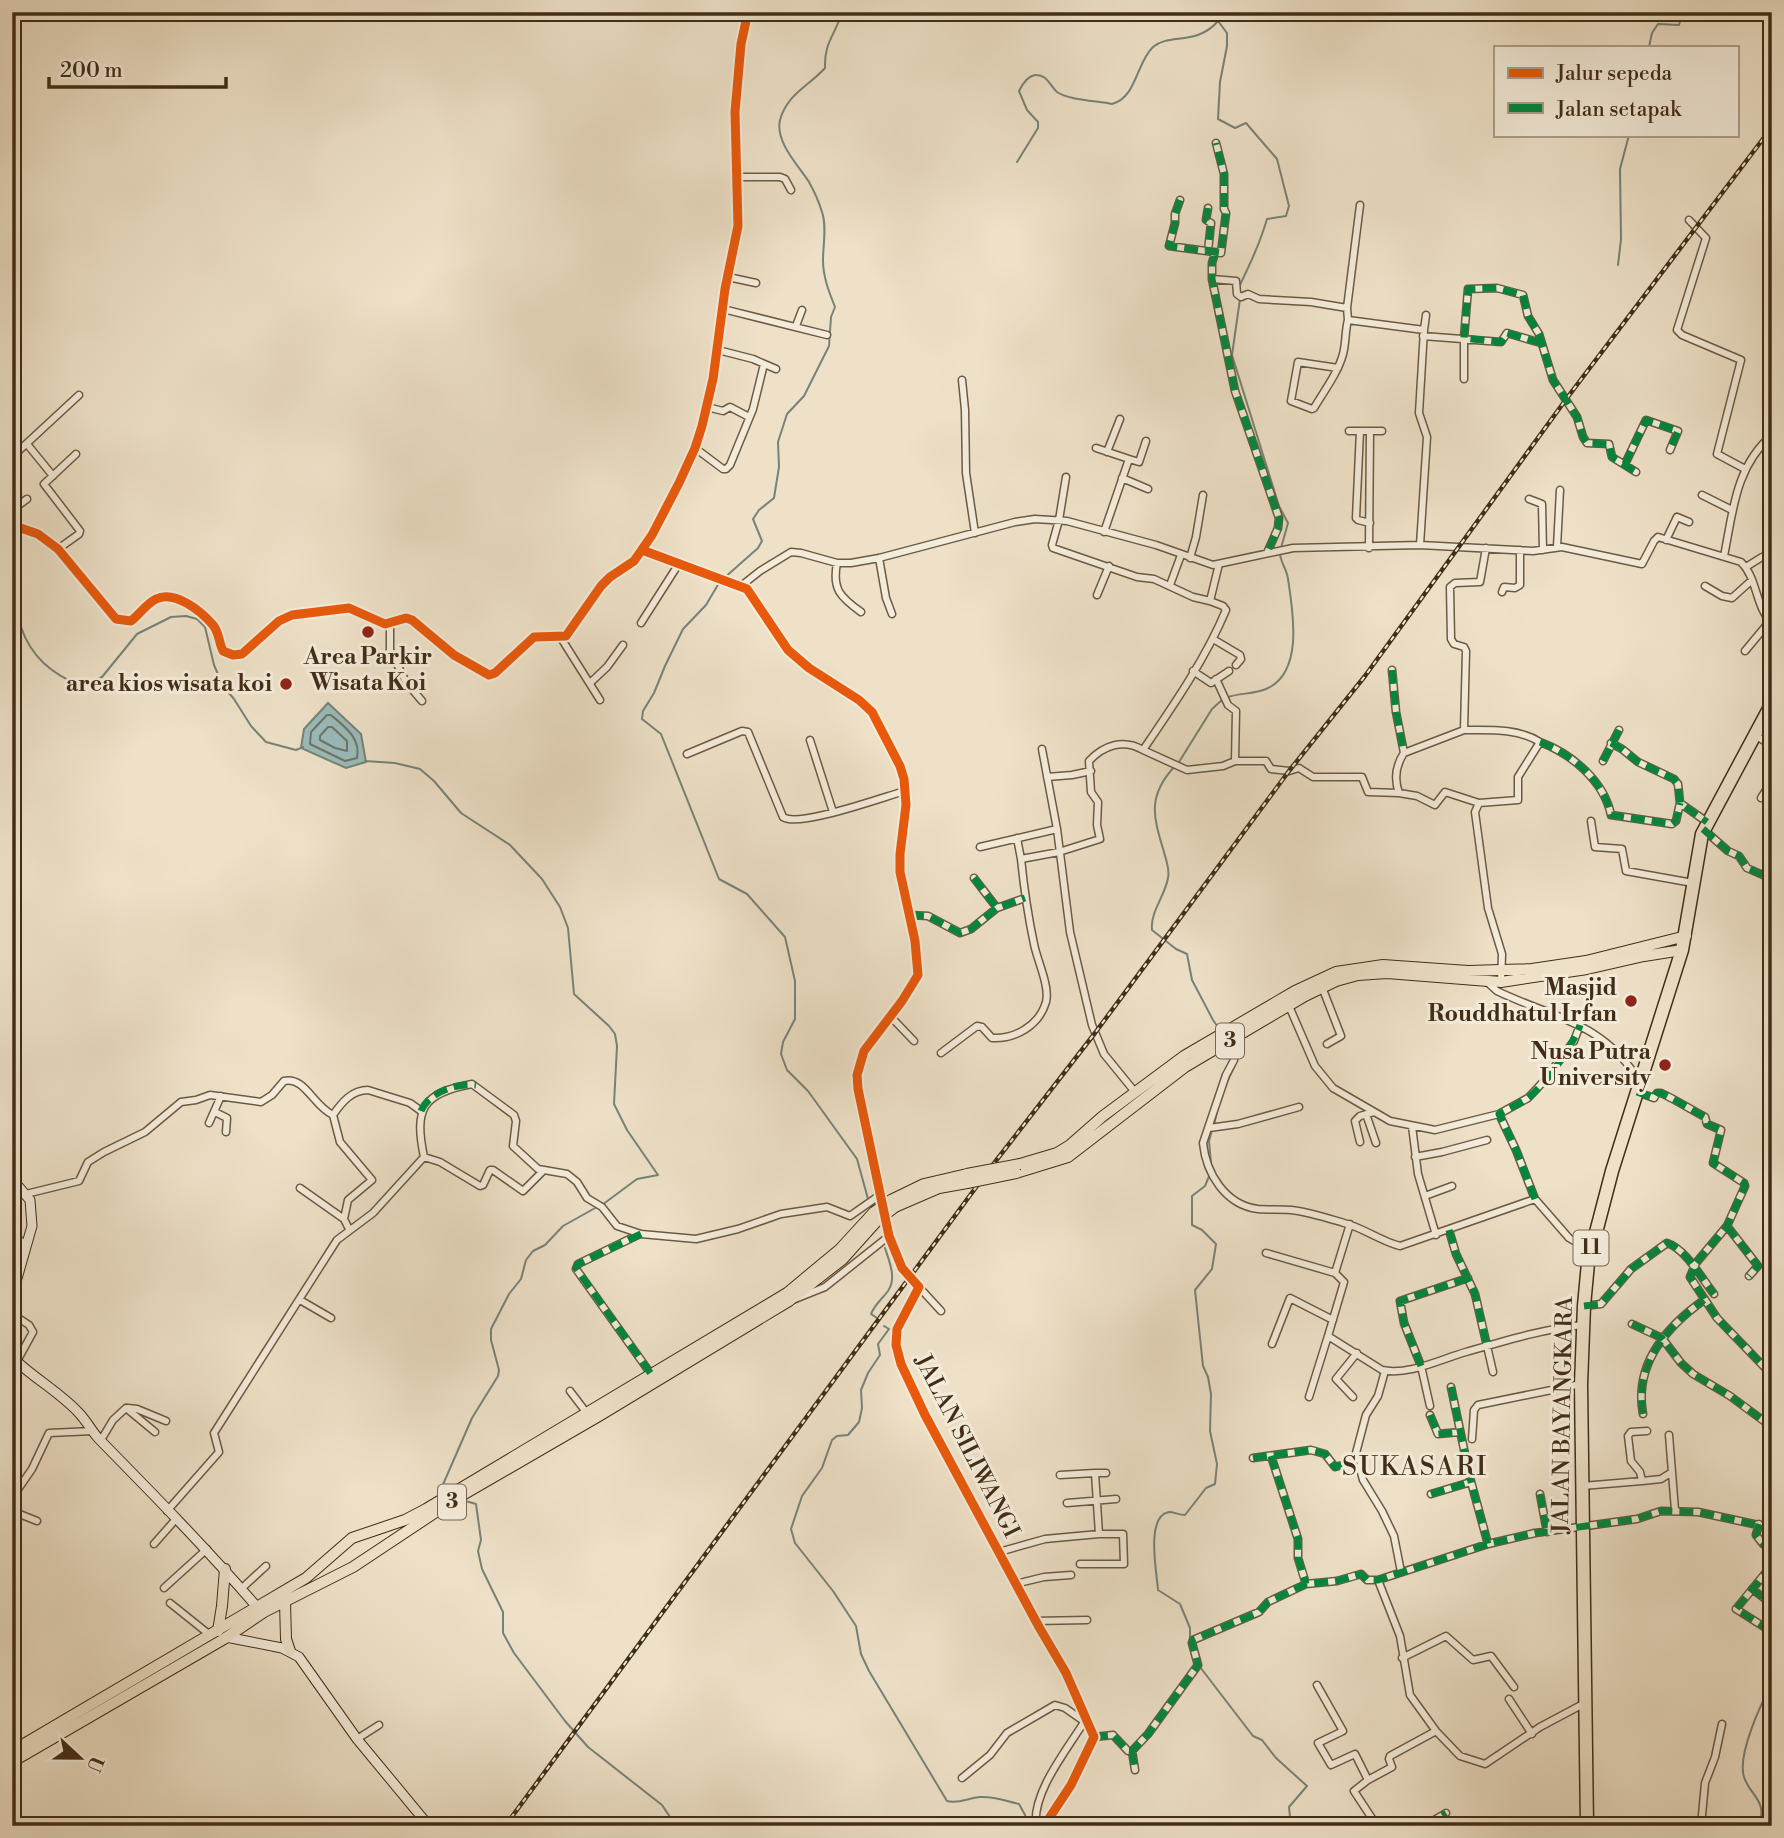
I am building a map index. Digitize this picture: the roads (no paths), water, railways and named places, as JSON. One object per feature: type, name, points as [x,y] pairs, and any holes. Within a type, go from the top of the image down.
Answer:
[{"type":"highway","name":"JALAN BAYANGKARA","points":[[1587,1826],[1581,1384],[1584,1306],[1591,1251],[1606,1192],[1686,936],[1705,826],[1770,710]]},
{"type":"main road","name":"3","points":[[1502,977],[1586,961],[1686,936]]},
{"type":"main road","name":"3","points":[[12,1762],[119,1693],[218,1634],[353,1567],[586,1412],[787,1293],[893,1203],[967,1178],[1057,1162],[1073,1154],[1185,1067],[1322,987],[1348,977],[1387,972],[1502,977],[1587,969],[1682,950]]},
{"type":"main road","name":"3","points":[[1018,1169],[1070,1145],[1135,1092],[1214,1037],[1323,977],[1348,969],[1383,965],[1487,977]]},
{"type":"main road","name":"3","points":[[12,1751],[119,1693],[218,1634],[306,1577],[352,1538],[397,1523],[426,1509],[789,1301],[843,1259],[875,1217]]},
{"type":"main road","points":[[218,1634],[225,1569]]},
{"type":"main road","points":[[285,1602],[286,1639],[290,1651]]},
{"type":"street","points":[[12,525],[37,534],[58,549],[116,620],[131,621],[156,599],[178,599],[190,605],[213,625],[223,651],[233,655],[242,654],[279,621],[292,615],[349,608],[382,623],[390,624],[406,618],[412,620],[454,655],[489,675],[495,673],[534,638],[561,638],[570,633],[601,586],[634,561],[659,522],[695,448],[707,407],[738,226],[736,102],[741,44],[748,12]]},
{"type":"street","points":[[1180,200],[1169,246],[1221,253],[1226,214],[1223,165],[1216,143]]},
{"type":"street","points":[[738,177],[783,178],[791,190]]},
{"type":"street","points":[[1338,368],[1298,362],[1291,401],[1313,409],[1338,368],[1344,351],[1360,205]]},
{"type":"street","points":[[1208,208],[1206,220],[1211,223],[1212,279],[1235,391],[1279,518],[1278,528],[1267,554]]},
{"type":"street","points":[[1689,220],[1706,238],[1677,330],[1682,335],[1741,360],[1717,454],[1745,469]]},
{"type":"street","points":[[728,277],[756,283]]},
{"type":"street","points":[[1212,279],[1236,282],[1237,294],[1241,297],[1248,294],[1259,299],[1311,302],[1347,308]]},
{"type":"street","points":[[1464,379],[1468,289],[1497,288],[1525,297],[1528,316],[1539,334],[1553,380],[1577,417],[1585,442],[1609,444],[1610,455],[1636,472]]},
{"type":"street","points":[[723,309],[827,335]]},
{"type":"street","points":[[796,327],[802,310]]},
{"type":"street","points":[[1420,545],[1427,437],[1419,412],[1426,315]]},
{"type":"street","points":[[1348,320],[1423,333],[1501,342],[1507,333],[1541,343]]},
{"type":"street","points":[[718,350],[776,369]]},
{"type":"street","points":[[695,448],[726,469],[734,457],[749,416],[764,364]]},
{"type":"street","points":[[962,380],[966,473],[975,533]]},
{"type":"street","points":[[12,457],[79,395]]},
{"type":"street","points":[[707,407],[723,411],[730,407],[749,416]]},
{"type":"street","points":[[1107,452],[1120,419]]},
{"type":"street","points":[[1625,464],[1646,420],[1678,431],[1671,450]]},
{"type":"street","points":[[1349,431],[1382,431]]},
{"type":"street","points":[[1360,431],[1356,518],[1370,523]]},
{"type":"street","points":[[1369,548],[1370,431]]},
{"type":"street","points":[[1724,556],[1732,510],[1745,469],[1772,435]]},
{"type":"street","points":[[1096,448],[1139,462],[1146,441]]},
{"type":"street","points":[[27,444],[53,476]]},
{"type":"street","points":[[58,549],[80,531],[44,486],[76,454]]},
{"type":"street","points":[[1104,532],[1129,459]]},
{"type":"street","points":[[1066,477],[1052,547],[1137,577],[1154,579],[1193,597],[1223,606],[1226,610],[1213,639],[1167,716],[1143,750]]},
{"type":"street","points":[[1122,478],[1148,489]]},
{"type":"street","points":[[1557,548],[1560,490]]},
{"type":"street","points":[[1190,558],[1203,495]]},
{"type":"street","points":[[1702,495],[1732,510]]},
{"type":"street","points":[[12,510],[27,499]]},
{"type":"street","points":[[1529,499],[1542,504],[1543,550]]},
{"type":"street","points":[[1667,540],[1677,517],[1689,522]]},
{"type":"street","points":[[741,586],[791,552],[838,563],[851,563],[1027,520],[1059,520],[1219,564],[1293,548],[1420,545],[1520,550],[1565,547],[1642,564],[1658,537],[1739,560],[1746,567],[1763,613],[1771,622],[1745,651]]},
{"type":"street","points":[[1464,730],[1466,651],[1451,639],[1450,587],[1455,583],[1480,582],[1486,548]]},
{"type":"street","points":[[642,550],[741,586],[750,593],[767,623],[788,650],[872,712],[900,766],[905,791],[900,872],[917,953],[918,975],[914,985],[864,1051],[857,1075],[862,1116],[889,1236],[907,1275],[941,1311]]},
{"type":"street","points":[[1502,592],[1504,587],[1515,588],[1520,585],[1520,550]]},
{"type":"street","points":[[1170,585],[1181,555]]},
{"type":"street","points":[[1746,567],[1762,556]]},
{"type":"street","points":[[879,558],[886,598],[892,614]]},
{"type":"street","points":[[838,563],[835,573],[837,588],[846,602],[861,612]]},
{"type":"street","points":[[1210,601],[1219,564]]},
{"type":"street","points":[[641,623],[678,565]]},
{"type":"street","points":[[1097,596],[1109,566]]},
{"type":"street","points":[[1705,586],[1722,596],[1732,598],[1752,580]]},
{"type":"street","points":[[390,624],[390,650],[409,687],[422,701]]},
{"type":"street","points":[[561,638],[600,700]]},
{"type":"street","points":[[1213,639],[1240,655],[1241,659],[1236,665]]},
{"type":"street","points":[[590,683],[607,667],[623,645]]},
{"type":"street","points":[[1392,670],[1404,753],[1397,770],[1399,793]]},
{"type":"street","points":[[1194,671],[1210,683],[1229,671]]},
{"type":"street","points":[[1216,679],[1228,705],[1236,711],[1235,761]]},
{"type":"street","points":[[1404,753],[1464,730],[1497,730],[1530,736],[1553,747],[1592,777],[1606,798],[1611,815],[1672,824],[1676,821],[1680,803],[1676,781],[1638,762],[1611,743]]},
{"type":"street","points":[[1603,761],[1619,730]]},
{"type":"street","points":[[687,754],[745,731],[751,737],[785,820],[833,813],[905,791]]},
{"type":"street","points":[[1755,735],[1772,746]]},
{"type":"street","points":[[810,740],[833,813]]},
{"type":"street","points":[[1021,859],[1059,852],[1100,839],[1097,825],[1098,802],[1091,792],[1090,759],[1109,746],[1125,744],[1186,770],[1235,761],[1267,761],[1271,769],[1289,771],[1299,768],[1313,777],[1362,777],[1368,792],[1417,796],[1435,805],[1445,792],[1479,803],[1518,800],[1519,773],[1540,741]]},
{"type":"street","points":[[1042,749],[1057,829],[1070,932],[1092,1025],[1104,1054],[1135,1092]]},
{"type":"street","points":[[1047,776],[1091,771]]},
{"type":"street","points":[[1761,798],[1772,781]]},
{"type":"street","points":[[1479,803],[1475,812],[1476,828],[1488,908],[1502,954],[1502,977]]},
{"type":"street","points":[[1680,803],[1728,851],[1742,858],[1747,867],[1772,879]]},
{"type":"street","points":[[1591,821],[1595,846],[1600,849],[1622,849],[1626,871],[1695,884]]},
{"type":"street","points":[[979,847],[1057,829]]},
{"type":"street","points":[[941,1054],[977,1026],[982,1027],[992,1038],[1007,1038],[1023,1031],[1039,1016],[1046,997],[1025,898],[1017,838]]},
{"type":"street","points":[[974,878],[997,908]]},
{"type":"street","points":[[910,915],[928,916],[960,933],[971,929],[997,908],[1025,898]]},
{"type":"street","points":[[1487,977],[1503,994],[1580,1025],[1602,1038],[1619,1053],[1638,1087],[1652,1098],[1661,1093],[1687,1105],[1692,1111],[1705,1117],[1707,1124],[1720,1129],[1713,1163],[1745,1185],[1727,1226],[1693,1267],[1690,1277],[1704,1300],[1733,1336],[1772,1375]]},
{"type":"street","points":[[1322,987],[1341,1036],[1327,1044]]},
{"type":"street","points":[[1289,1006],[1318,1071],[1340,1093],[1370,1113],[1390,1121],[1441,1129],[1499,1114],[1528,1098],[1574,1041],[1580,1025]]},
{"type":"street","points":[[890,1016],[914,1041]]},
{"type":"street","points":[[1234,1039],[1233,1067],[1226,1075],[1203,1143],[1204,1154],[1213,1180],[1226,1192],[1253,1208],[1293,1210],[1350,1224],[1399,1247],[1535,1199]]},
{"type":"street","points":[[26,1194],[79,1181],[88,1162],[145,1132],[181,1102],[208,1095],[261,1102],[272,1095],[281,1083],[294,1080],[304,1087],[322,1109],[333,1115],[340,1142],[372,1180],[348,1200],[344,1219]]},
{"type":"street","points":[[424,1157],[419,1125],[421,1111],[427,1100],[442,1091],[475,1084],[514,1115],[516,1121],[513,1146],[538,1169],[567,1174],[577,1182],[586,1198],[599,1205],[617,1226],[641,1234],[696,1239],[738,1229],[781,1214],[827,1207],[850,1216],[880,1195]]},
{"type":"street","points":[[333,1115],[348,1098],[361,1090],[410,1103],[421,1111]]},
{"type":"street","points":[[209,1123],[221,1096]]},
{"type":"street","points":[[1209,1128],[1238,1124],[1299,1107]]},
{"type":"street","points":[[215,1112],[227,1118],[226,1132]]},
{"type":"street","points":[[1360,1142],[1354,1122],[1370,1113]]},
{"type":"street","points":[[1370,1113],[1376,1143]]},
{"type":"street","points":[[1499,1114],[1535,1199],[1569,1238],[1591,1251]]},
{"type":"street","points":[[1412,1126],[1415,1157],[1436,1235]]},
{"type":"street","points":[[1415,1157],[1487,1140]]},
{"type":"street","points":[[424,1157],[440,1162],[480,1186],[490,1170],[493,1170],[523,1191],[544,1170]]},
{"type":"street","points":[[167,1511],[219,1451],[214,1433],[337,1240],[373,1213],[424,1157]]},
{"type":"street","points":[[12,1180],[26,1194],[32,1206],[32,1226],[16,1271],[12,1296]]},
{"type":"street","points":[[1425,1196],[1452,1186]]},
{"type":"street","points":[[300,1188],[344,1219],[349,1229]]},
{"type":"street","points":[[1335,1273],[1350,1224]]},
{"type":"street","points":[[1727,1226],[1758,1266],[1749,1276]]},
{"type":"street","points":[[1449,1230],[1475,1294],[1493,1372]]},
{"type":"street","points":[[641,1234],[578,1264],[576,1268],[651,1374]]},
{"type":"street","points":[[789,1301],[825,1287],[889,1236]]},
{"type":"street","points":[[12,1238],[27,1243]]},
{"type":"street","points":[[1584,1306],[1601,1304],[1631,1269],[1667,1243],[1693,1267],[1714,1294]]},
{"type":"street","points":[[1266,1253],[1335,1273],[1344,1282],[1309,1397]]},
{"type":"street","points":[[1430,1406],[1421,1366],[1404,1323],[1400,1301],[1468,1278]]},
{"type":"street","name":"JALAN SILIWANGI","points":[[919,1287],[897,1329],[896,1345],[901,1364],[925,1415],[1015,1584],[1066,1673],[1094,1737]]},
{"type":"street","points":[[1272,1344],[1290,1298],[1333,1320]]},
{"type":"street","points":[[300,1300],[331,1318]]},
{"type":"street","points":[[1643,1414],[1640,1400],[1642,1383],[1661,1338],[1704,1300]]},
{"type":"street","points":[[12,1314],[29,1325],[33,1332],[15,1359],[79,1413],[100,1440],[128,1465],[167,1511],[207,1549],[257,1607]]},
{"type":"street","points":[[1632,1324],[1661,1338],[1693,1374],[1730,1396],[1772,1427]]},
{"type":"street","points":[[1328,1336],[1385,1371],[1421,1366],[1558,1328],[1583,1325]]},
{"type":"street","points":[[1353,1397],[1336,1378],[1357,1353]]},
{"type":"street","points":[[1385,1371],[1380,1392],[1366,1415],[1356,1453],[1363,1480],[1394,1536],[1401,1572]]},
{"type":"street","points":[[1472,1439],[1474,1410],[1478,1405],[1581,1384]]},
{"type":"street","points":[[1451,1387],[1471,1482],[1488,1544]]},
{"type":"street","points":[[570,1391],[586,1412]]},
{"type":"street","points":[[100,1440],[113,1420],[126,1409],[137,1409],[166,1421]]},
{"type":"street","points":[[126,1409],[155,1432]]},
{"type":"street","points":[[1430,1415],[1438,1434],[1460,1432]]},
{"type":"street","points":[[12,1498],[32,1469],[49,1433],[93,1431]]},
{"type":"street","points":[[1642,1482],[1640,1472],[1632,1464],[1628,1436],[1631,1432],[1647,1431]]},
{"type":"street","points":[[1670,1435],[1675,1510]]},
{"type":"street","points":[[1253,1458],[1316,1451],[1328,1456],[1335,1467],[1357,1461]]},
{"type":"street","points":[[1271,1456],[1298,1539],[1298,1558],[1306,1584]]},
{"type":"street","points":[[1582,1486],[1642,1482],[1661,1479],[1672,1472]]},
{"type":"street","points":[[1095,1473],[1099,1534]]},
{"type":"street","points":[[1060,1475],[1106,1473]]},
{"type":"street","points":[[1431,1494],[1471,1482]]},
{"type":"street","points":[[1539,1494],[1547,1532]]},
{"type":"street","points":[[1067,1503],[1116,1500]]},
{"type":"street","points":[[12,1511],[37,1521]]},
{"type":"street","points":[[1132,1751],[1148,1734],[1198,1665],[1192,1643],[1194,1640],[1259,1612],[1268,1602],[1306,1584],[1337,1581],[1361,1574],[1367,1580],[1378,1580],[1488,1544],[1637,1519],[1661,1511],[1698,1512],[1772,1528]]},
{"type":"street","points":[[154,1544],[176,1519]]},
{"type":"street","points":[[1759,1524],[1756,1535],[1772,1550]]},
{"type":"street","points":[[999,1552],[1045,1539],[1123,1534],[1124,1563],[1080,1564]]},
{"type":"street","points":[[164,1588],[207,1549]]},
{"type":"street","points":[[1772,1565],[1769,1574],[1736,1609],[1772,1632]]},
{"type":"street","points":[[242,1589],[266,1566]]},
{"type":"street","points":[[1015,1584],[1044,1577],[1071,1575]]},
{"type":"street","points":[[1378,1580],[1400,1636],[1410,1695],[1436,1731],[1460,1756],[1483,1765],[1585,1703]]},
{"type":"street","points":[[1752,1589],[1772,1604]]},
{"type":"street","points":[[170,1603],[218,1634],[290,1651],[304,1663],[358,1739],[429,1826]]},
{"type":"street","points":[[1035,1621],[1087,1620]]},
{"type":"street","points":[[1402,1658],[1446,1636],[1473,1660],[1491,1656],[1514,1688]]},
{"type":"street","points":[[1317,1685],[1343,1731],[1318,1744],[1331,1765],[1355,1754],[1368,1780]]},
{"type":"street","points":[[1509,1699],[1532,1734]]},
{"type":"street","points":[[962,1778],[990,1755],[1007,1733],[1055,1705],[1065,1708],[1086,1723],[1041,1795],[1036,1810],[1036,1826]]},
{"type":"street","points":[[1701,1826],[1705,1783],[1715,1757],[1722,1724]]},
{"type":"street","points":[[358,1739],[379,1725]]},
{"type":"street","points":[[1377,1826],[1354,1793],[1368,1780],[1392,1767],[1390,1756],[1436,1731]]},
{"type":"street","points":[[1044,1826],[1071,1785],[1094,1737],[1112,1735],[1128,1751],[1132,1751]]},
{"type":"street","points":[[1132,1751],[1135,1770]]},
{"type":"street","points":[[1424,1826],[1446,1813]]},
{"type":"water","points":[[328,703],[361,734],[366,762],[346,768],[301,748],[304,729]]},
{"type":"waterway","points":[[723,579],[758,548],[762,541],[753,519],[759,510],[774,498],[779,467],[778,442],[787,414],[804,396],[829,346],[831,317],[835,307],[824,272],[823,217],[818,200],[784,145],[779,128],[788,103],[825,68],[828,45],[842,12]]},
{"type":"waterway","points":[[1017,162],[1038,128],[1038,122],[1027,110],[1019,91],[1030,77],[1043,76],[1057,92],[1068,97],[1112,104],[1127,94],[1153,47],[1167,41],[1201,34],[1218,21],[1219,12]]},
{"type":"waterway","points":[[1649,46],[1652,33],[1658,24],[1679,25],[1683,12]]},
{"type":"waterway","points":[[1218,21],[1227,33],[1218,119],[1235,128],[1246,123],[1277,159],[1289,206],[1286,216],[1267,219],[1239,287]]},
{"type":"waterway","points":[[1618,265],[1621,239],[1620,169],[1629,136]]},
{"type":"waterway","points":[[1240,299],[1232,355],[1279,506],[1288,523],[1281,548]]},
{"type":"waterway","points":[[1228,697],[1266,689],[1278,681],[1286,670],[1291,656],[1293,624],[1287,576],[1280,554]]},
{"type":"waterway","points":[[12,570],[18,583],[16,612],[25,638],[37,656],[61,676],[81,686],[102,677],[137,634],[171,617],[186,616],[197,619],[205,627],[214,665],[223,686],[251,726],[266,742],[296,750],[303,747]]},
{"type":"waterway","points":[[719,583],[706,605],[683,629],[643,711],[642,719],[661,734],[719,879],[747,894],[785,937],[795,981],[795,1019],[783,1042],[781,1054],[787,1070],[808,1091],[857,1159],[868,1199]]},
{"type":"waterway","points":[[1179,762],[1212,709],[1223,699]]},
{"type":"waterway","points":[[365,761],[395,763],[420,769],[461,813],[510,845],[542,879],[560,907],[568,928],[574,994],[615,1034],[617,1046],[614,1104],[627,1130],[658,1175],[637,1179],[602,1205]]},
{"type":"waterway","points":[[1175,766],[1156,797],[1155,817],[1168,865],[1168,875],[1153,917],[1152,930],[1187,954],[1192,980],[1220,1030]]},
{"type":"waterway","points":[[1227,1082],[1235,1065]]},
{"type":"waterway","points":[[1214,1125],[1218,1107]]},
{"type":"waterway","points":[[1211,1163],[1209,1141],[1212,1130]]},
{"type":"waterway","points":[[1190,1639],[1190,1628],[1180,1604],[1158,1590],[1154,1546],[1157,1523],[1162,1516],[1169,1512],[1185,1515],[1206,1488],[1215,1484],[1217,1464],[1210,1431],[1211,1394],[1203,1366],[1195,1290],[1212,1269],[1216,1244],[1202,1230],[1192,1225],[1192,1196],[1205,1186],[1210,1174]]},
{"type":"waterway","points":[[448,1492],[441,1489],[472,1418],[498,1376],[491,1329],[509,1294],[521,1279],[526,1260],[563,1226],[597,1207]]},
{"type":"waterway","points":[[877,1318],[871,1314],[892,1281],[885,1248]]},
{"type":"waterway","points":[[884,1326],[889,1329],[878,1344],[880,1355],[861,1390],[862,1408],[859,1422],[848,1435],[837,1436],[832,1440],[822,1468],[802,1496],[791,1529],[795,1543],[833,1591],[856,1626],[861,1654],[869,1671],[947,1801],[985,1797],[1019,1804],[1028,1826]]},
{"type":"waterway","points":[[462,1500],[476,1504],[481,1540],[478,1551],[482,1569],[503,1612],[503,1633],[514,1653],[588,1747],[662,1805],[676,1826]]},
{"type":"waterway","points":[[1200,1667],[1253,1736],[1262,1740],[1276,1758],[1307,1786],[1289,1807],[1295,1826]]},
{"type":"waterway","points":[[1759,1826],[1760,1804],[1744,1777],[1744,1756],[1751,1729],[1772,1684]]},
{"type":"railway","points":[[505,1826],[988,1171],[1095,1033],[1289,771],[1365,676],[1567,398],[1772,127]]},
{"type":"place","name":"Area Parkir Wisata Koi","points":[[368,632]]},
{"type":"place","name":"area kios wisata koi","points":[[286,684]]},
{"type":"place","name":"Masjid Rouddhatul Irfan","points":[[1631,1001]]},
{"type":"place","name":"Nusa Putra University","points":[[1665,1065]]},
{"type":"district","name":"SUKASARI","points":[[1415,1467]]}]
